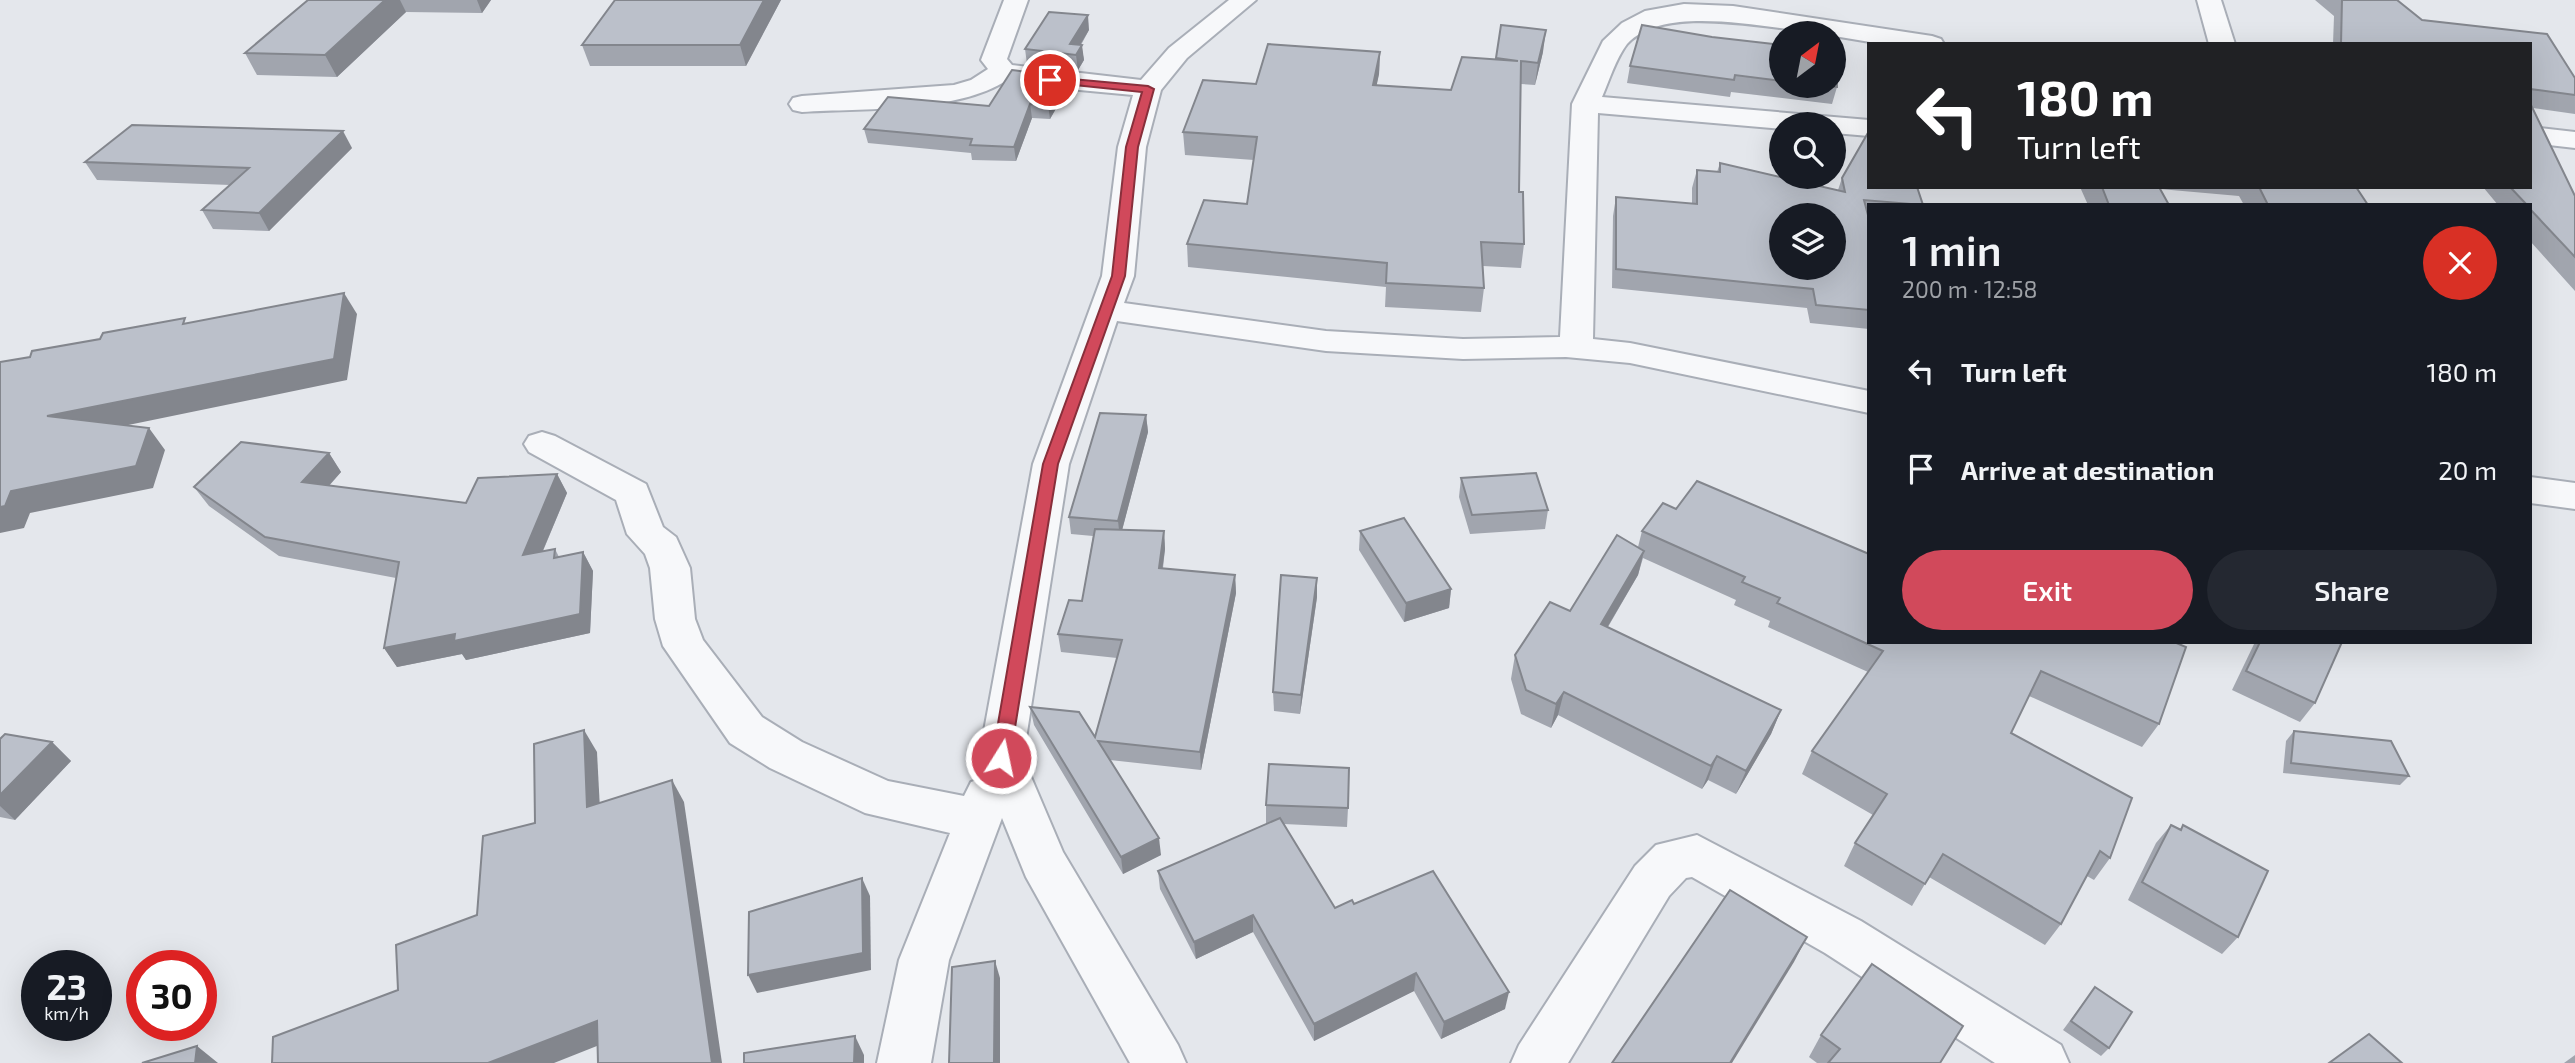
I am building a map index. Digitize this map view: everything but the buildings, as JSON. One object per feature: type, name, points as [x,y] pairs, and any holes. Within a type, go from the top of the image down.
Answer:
[{"type":"street","points":[[1016,0],[994,60],[1003,71],[1026,77],[1148,89]]},
{"type":"street","points":[[904,1063],[924,960],[1001,758],[1051,464],[1118,276],[1132,147],[1148,89],[1178,53],[1244,0]]},
{"type":"street","points":[[2209,0],[2221,42]]},
{"type":"street","points":[[1576,348],[1585,104],[1616,41],[1631,28],[1654,16],[1684,11],[1733,13],[1919,42]]},
{"type":"street","points":[[802,104],[956,93],[980,86],[1003,71]]},
{"type":"street","points":[[1585,104],[1769,120]]},
{"type":"street","points":[[1846,126],[1867,128]]},
{"type":"street","points":[[2532,135],[2575,140]]},
{"type":"street","points":[[1105,310],[1326,341],[1463,349],[1576,348],[1630,353],[1867,402]]},
{"type":"street","points":[[542,444],[633,493],[646,534],[662,547],[670,568],[675,619],[684,646],[746,730],[786,755],[881,799],[978,819]]},
{"type":"street","points":[[2532,490],[2575,496]]},
{"type":"street","points":[[1001,758],[1043,862],[1159,1063]]},
{"type":"street","points":[[1538,1063],[1652,881],[1674,860],[1697,856],[1843,937],[2042,1063]]},
{"type":"route","points":[[1001,758],[1051,464],[1118,276],[1132,147],[1148,89],[1050,80]]}]
